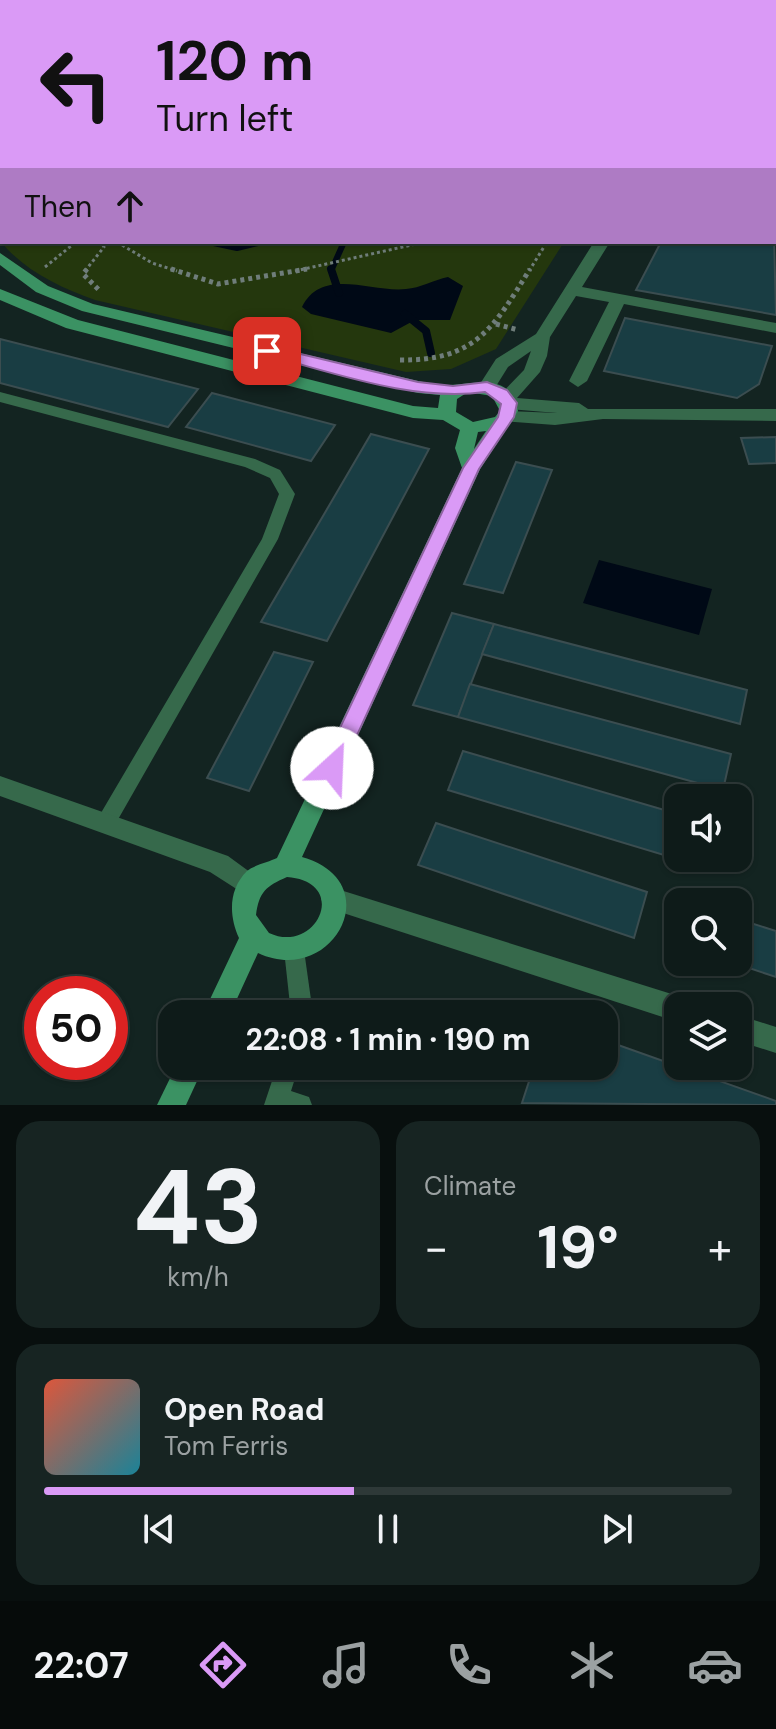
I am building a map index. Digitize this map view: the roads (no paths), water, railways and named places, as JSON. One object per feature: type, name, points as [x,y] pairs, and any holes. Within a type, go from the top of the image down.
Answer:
[{"type":"main road","points":[[0,258],[29,281],[88,308],[418,387],[453,391],[487,387],[505,410]]},
{"type":"main road","points":[[0,294],[72,324],[413,412],[447,414],[470,428]]},
{"type":"main road","points":[[447,414],[445,402],[453,391]]},
{"type":"main road","points":[[471,468],[464,448],[470,428],[505,410]]},
{"type":"main road","points":[[286,866],[471,468],[505,410]]},
{"type":"main road","points":[[286,866],[300,867],[323,877],[334,899],[330,926],[308,945],[294,950],[265,946],[253,937],[243,918],[242,907],[249,886],[266,872],[286,866]]},
{"type":"main road","points":[[223,1000],[253,937]]},
{"type":"main road","points":[[171,1105],[183,1080]]},
{"type":"street","points":[[487,387],[502,363],[542,337],[601,244]]},
{"type":"street","points":[[572,290],[776,328]]},
{"type":"street","points":[[578,381],[618,299]]},
{"type":"street","points":[[542,337],[542,350],[530,375],[505,410],[555,419],[603,413],[768,415],[776,403]]},
{"type":"street","points":[[0,786],[219,864],[249,886]]},
{"type":"street","points":[[334,899],[664,1005]]},
{"type":"street","points":[[752,1032],[776,1040]]},
{"type":"lane","points":[[0,397],[250,463],[275,474],[287,494],[270,539],[105,824]]},
{"type":"lane","points":[[294,950],[300,1000]]},
{"type":"lane","points":[[284,1080],[277,1102],[301,1105]]},
{"type":"waterway","points":[[218,244],[237,248],[254,244]]},
{"type":"waterway","points":[[331,270],[343,244]]},
{"type":"waterway","points":[[331,270],[339,293]]},
{"type":"waterway","points":[[405,314],[426,331],[431,353]]}]
